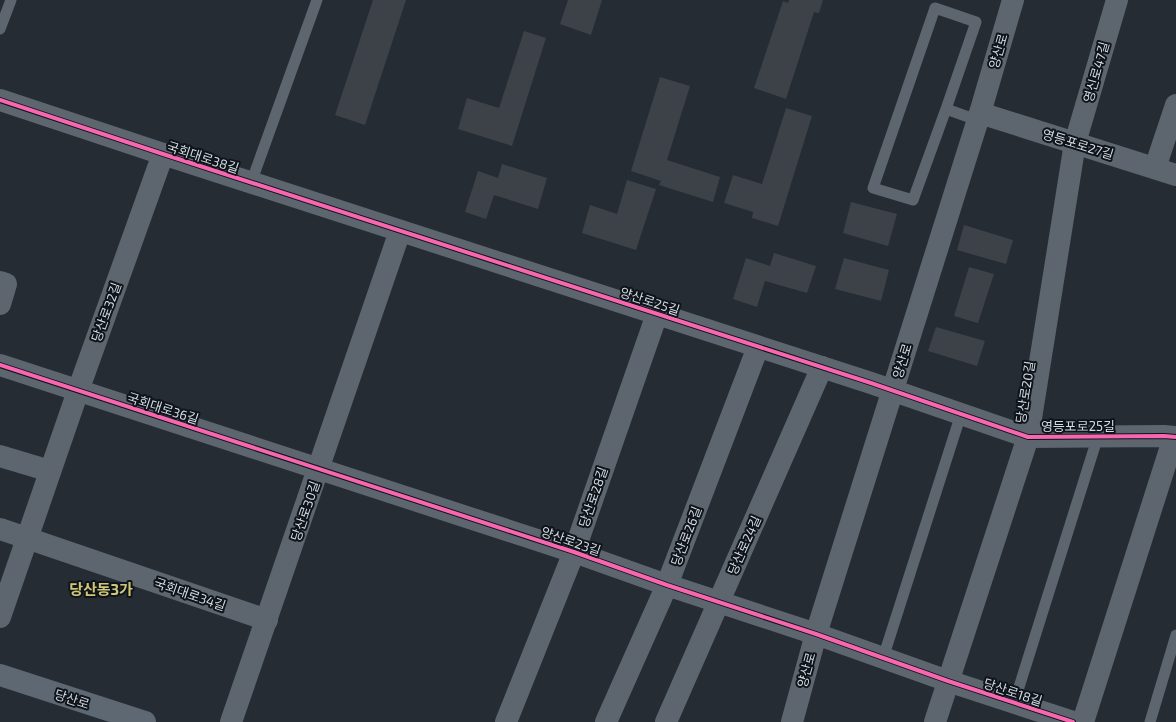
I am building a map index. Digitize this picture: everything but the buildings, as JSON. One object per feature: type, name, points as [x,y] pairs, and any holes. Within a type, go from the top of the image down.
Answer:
[{"type":"main road","name":"당산로","points":[[0,675],[145,722]]},
{"type":"street","name":"양산로","points":[[792,722],[816,634],[978,117],[1013,0]]},
{"type":"street","name":"영신로47길","points":[[1075,143],[1117,0]]},
{"type":"street","name":"국회대로38길","points":[[0,100],[400,231]]},
{"type":"street","points":[[1155,168],[1176,105]]},
{"type":"street","name":"영등포로27길","points":[[978,117],[1075,143],[1176,175]]},
{"type":"street","name":"당산로20길","points":[[935,722],[1028,437],[1075,143]]},
{"type":"street","name":"당산로32길","points":[[2,605],[163,154]]},
{"type":"street","name":"양산로25길","points":[[400,231],[892,390]]},
{"type":"street","name":"당산로30길","points":[[231,722],[400,231]]},
{"type":"street","points":[[0,282],[6,284],[0,304]]},
{"type":"street","name":"당산로28길","points":[[506,722],[574,552],[657,314]]},
{"type":"street","name":"당산로26길","points":[[606,722],[667,585],[758,347]]},
{"type":"street","name":"국회대로36길","points":[[0,365],[319,470]]},
{"type":"street","name":"당산로24길","points":[[666,722],[822,368]]},
{"type":"street","name":"영등포로25길","points":[[892,390],[1028,437],[1175,437]]},
{"type":"street","points":[[1083,722],[1175,437]]},
{"type":"street","points":[[0,456],[50,471]]},
{"type":"street","name":"양산로23길","points":[[319,470],[574,552],[667,585],[816,634]]},
{"type":"street","name":"국회대로34길","points":[[0,529],[267,620]]},
{"type":"street","points":[[816,634],[948,681]]},
{"type":"street","name":"당산로18길","points":[[948,681],[1073,722]]},
{"type":"lane","points":[[0,29],[11,0]]},
{"type":"lane","points":[[251,183],[317,0]]},
{"type":"lane","points":[[935,8],[976,22],[946,109],[913,200],[873,188],[935,8]]},
{"type":"lane","points":[[946,109],[978,117]]},
{"type":"lane","points":[[883,658],[961,414]]},
{"type":"lane","points":[[1014,703],[1098,436]]},
{"type":"lane","points":[[1150,722],[1176,635]]},
{"type":"cycle path","points":[[0,100],[871,383],[1028,437],[1176,437]]},
{"type":"cycle path","points":[[0,365],[574,552],[667,585],[816,634],[948,681],[1073,722]]},
{"type":"district","name":"당산동3가","points":[[101,589]]}]
